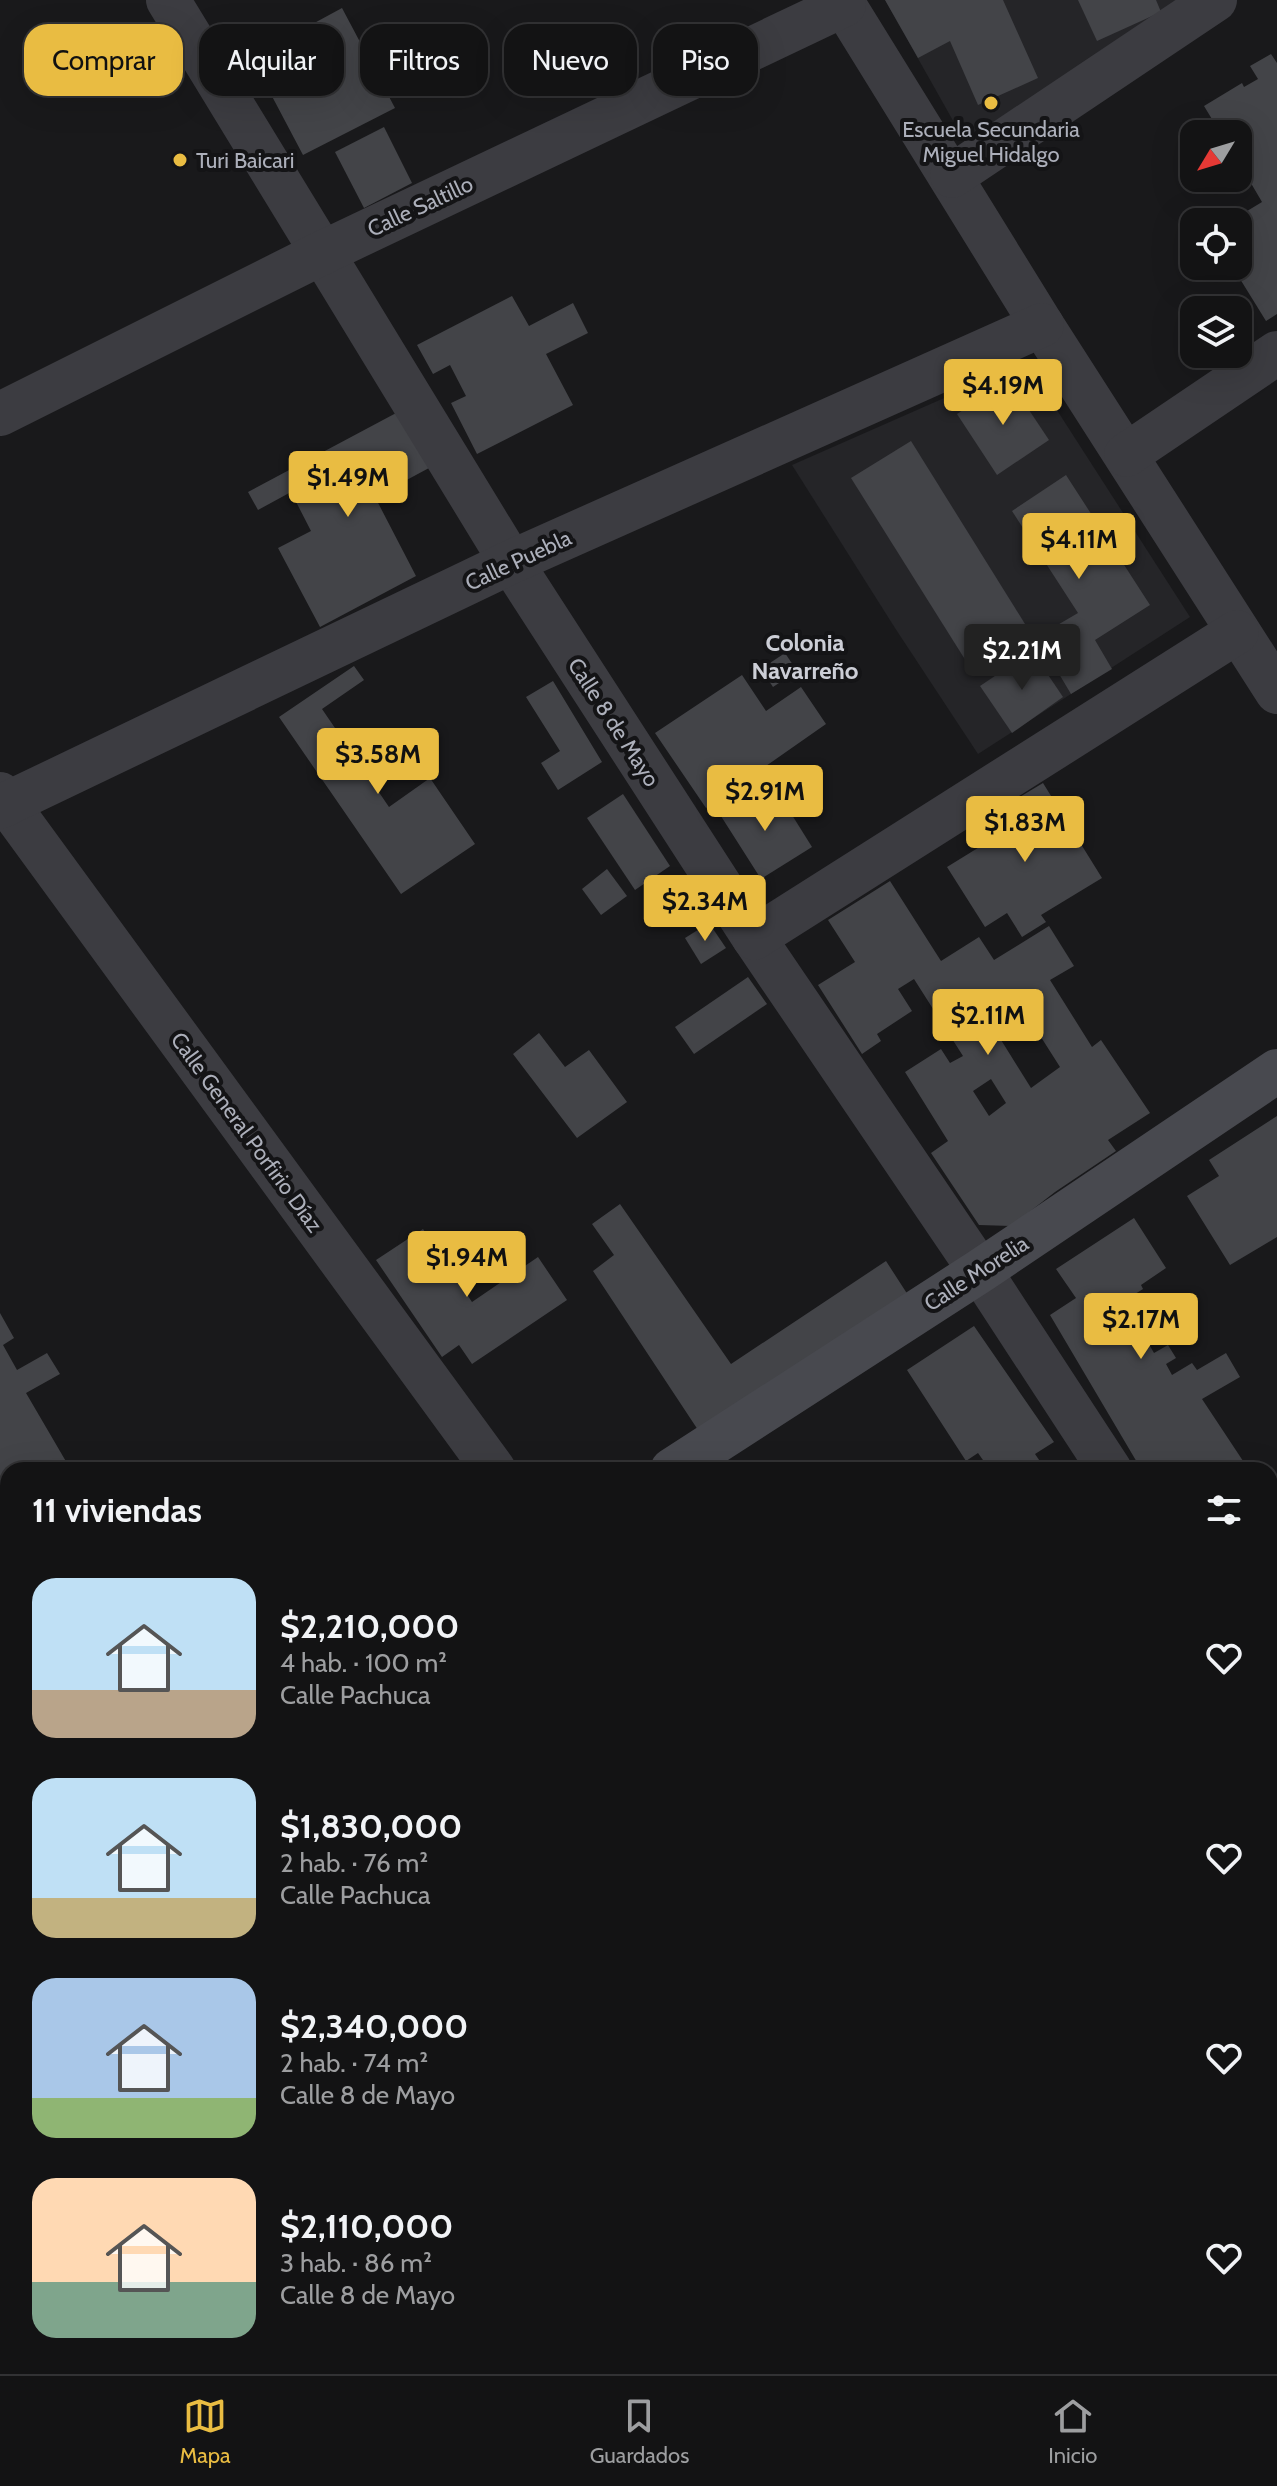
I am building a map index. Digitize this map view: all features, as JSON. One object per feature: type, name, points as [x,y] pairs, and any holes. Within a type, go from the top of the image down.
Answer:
[{"type":"street","name":"Calle 8 de Mayo","points":[[168,0],[511,562],[754,938],[980,1271],[1105,1462]]},
{"type":"street","points":[[952,176],[1215,0]]},
{"type":"street","name":"Calle Saltillo","points":[[0,414],[324,252],[843,3]]},
{"type":"street","points":[[843,3],[1042,325],[1277,692]]},
{"type":"street","name":"Calle Puebla","points":[[2,802],[511,562],[1042,325]]},
{"type":"street","points":[[1126,455],[1277,353]]},
{"type":"street","points":[[754,938],[1237,632]]},
{"type":"street","name":"Calle General Porfirio Díaz","points":[[2,802],[488,1462]]},
{"type":"street","name":"Calle Morelia","points":[[684,1462],[980,1271],[1277,1071]]},
{"type":"shaded area","name":"Escuela Secundaria Miguel Hidalgo","points":[[885,0],[1196,0],[969,149]]},
{"type":"shaded area","points":[[1026,362],[1190,617],[978,754],[792,465]]},
{"type":"building","points":[[885,0],[1003,0],[1038,78],[978,105],[950,41],[918,58]]},
{"type":"building","points":[[1078,0],[1156,0],[1161,12],[1097,41]]},
{"type":"building","points":[[342,8],[360,42],[360,96],[389,96],[395,108],[303,155],[272,96],[344,96],[344,24],[312,24]]},
{"type":"building","points":[[1271,54],[1277,63],[1277,314],[1266,321],[1241,280],[1252,280],[1252,208],[1262,202],[1252,185],[1252,120],[1212,120],[1204,106],[1242,83],[1244,87],[1258,79],[1250,66]]},
{"type":"building","points":[[384,127],[412,183],[364,208],[335,152]]},
{"type":"building","points":[[512,296],[529,326],[573,303],[588,333],[546,354],[573,405],[477,454],[451,403],[466,396],[450,365],[433,374],[417,345]]},
{"type":"building","points":[[1009,380],[1049,440],[997,475],[957,414]]},
{"type":"building","points":[[398,412],[429,468],[375,497],[416,576],[320,627],[278,548],[311,531],[291,492],[258,510],[248,492]]},
{"type":"building","points":[[911,441],[1030,632],[971,669],[851,478]]},
{"type":"building","points":[[1066,475],[1150,605],[1095,640],[1112,669],[1071,694],[1037,637],[1078,613],[1012,511]]},
{"type":"building","points":[[1032,651],[1063,697],[1012,733],[980,686]]},
{"type":"building","points":[[785,653],[797,671],[773,687],[761,669]]},
{"type":"building","points":[[354,666],[364,680],[322,709],[389,807],[430,778],[475,844],[401,894],[279,717]]},
{"type":"building","points":[[742,675],[766,711],[801,687],[826,724],[706,808],[655,733]]},
{"type":"building","points":[[553,681],[602,762],[558,790],[541,763],[560,751],[526,697]]},
{"type":"building","points":[[1043,783],[1102,878],[1041,915],[1046,922],[1022,937],[1007,913],[985,927],[947,867],[994,838],[983,819]]},
{"type":"building","points":[[755,791],[766,809],[782,799],[812,847],[761,879],[719,813]]},
{"type":"building","points":[[623,794],[670,866],[635,890],[587,818]]},
{"type":"building","points":[[607,869],[627,896],[601,915],[582,889]]},
{"type":"building","points":[[890,881],[941,961],[979,937],[994,960],[1049,926],[1074,966],[1050,980],[1092,1047],[1101,1040],[1150,1113],[1108,1140],[1116,1151],[1011,1226],[979,1225],[931,1153],[948,1141],[905,1072],[941,1049],[950,1063],[963,1056],[914,979],[898,989],[912,1011],[877,1034],[881,1041],[862,1054],[818,985],[855,962],[828,920]],"holes":[[[1018,1001],[1060,1067],[1031,1088],[988,1019]],[[991,1079],[1006,1103],[989,1116],[973,1091]]]},
{"type":"building","points":[[709,923],[726,948],[701,964],[685,938]]},
{"type":"building","points":[[748,977],[767,1004],[694,1054],[675,1027]]},
{"type":"building","points":[[539,1033],[565,1067],[589,1050],[627,1102],[577,1138],[513,1054]]},
{"type":"building","points":[[1277,1116],[1277,1237],[1230,1265],[1187,1196],[1219,1176],[1209,1160]]},
{"type":"building","points":[[620,1204],[731,1364],[886,1261],[908,1295],[700,1433],[593,1271],[614,1255],[592,1224]]},
{"type":"building","points":[[1134,1218],[1166,1268],[1124,1301],[1154,1353],[1168,1345],[1176,1358],[1166,1364],[1172,1375],[1192,1363],[1197,1370],[1226,1353],[1240,1377],[1202,1399],[1244,1462],[1137,1462],[1050,1315],[1076,1298],[1056,1269]]},
{"type":"building","points":[[423,1229],[472,1302],[538,1257],[567,1300],[472,1364],[459,1345],[442,1357],[376,1260]]},
{"type":"building","points":[[0,1313],[14,1338],[3,1345],[17,1370],[47,1353],[60,1374],[26,1393],[66,1462],[0,1462]]},
{"type":"building","points":[[974,1326],[1054,1442],[1035,1454],[1040,1462],[984,1462],[978,1453],[966,1461],[907,1370]]},
{"type":"place","name":"Escuela Secundaria Miguel Hidalgo","points":[[991,103]]},
{"type":"place","name":"Turi Baicari","points":[[180,160]]},
{"type":"district","name":"Colonia Navarreño","points":[[805,657]]}]
